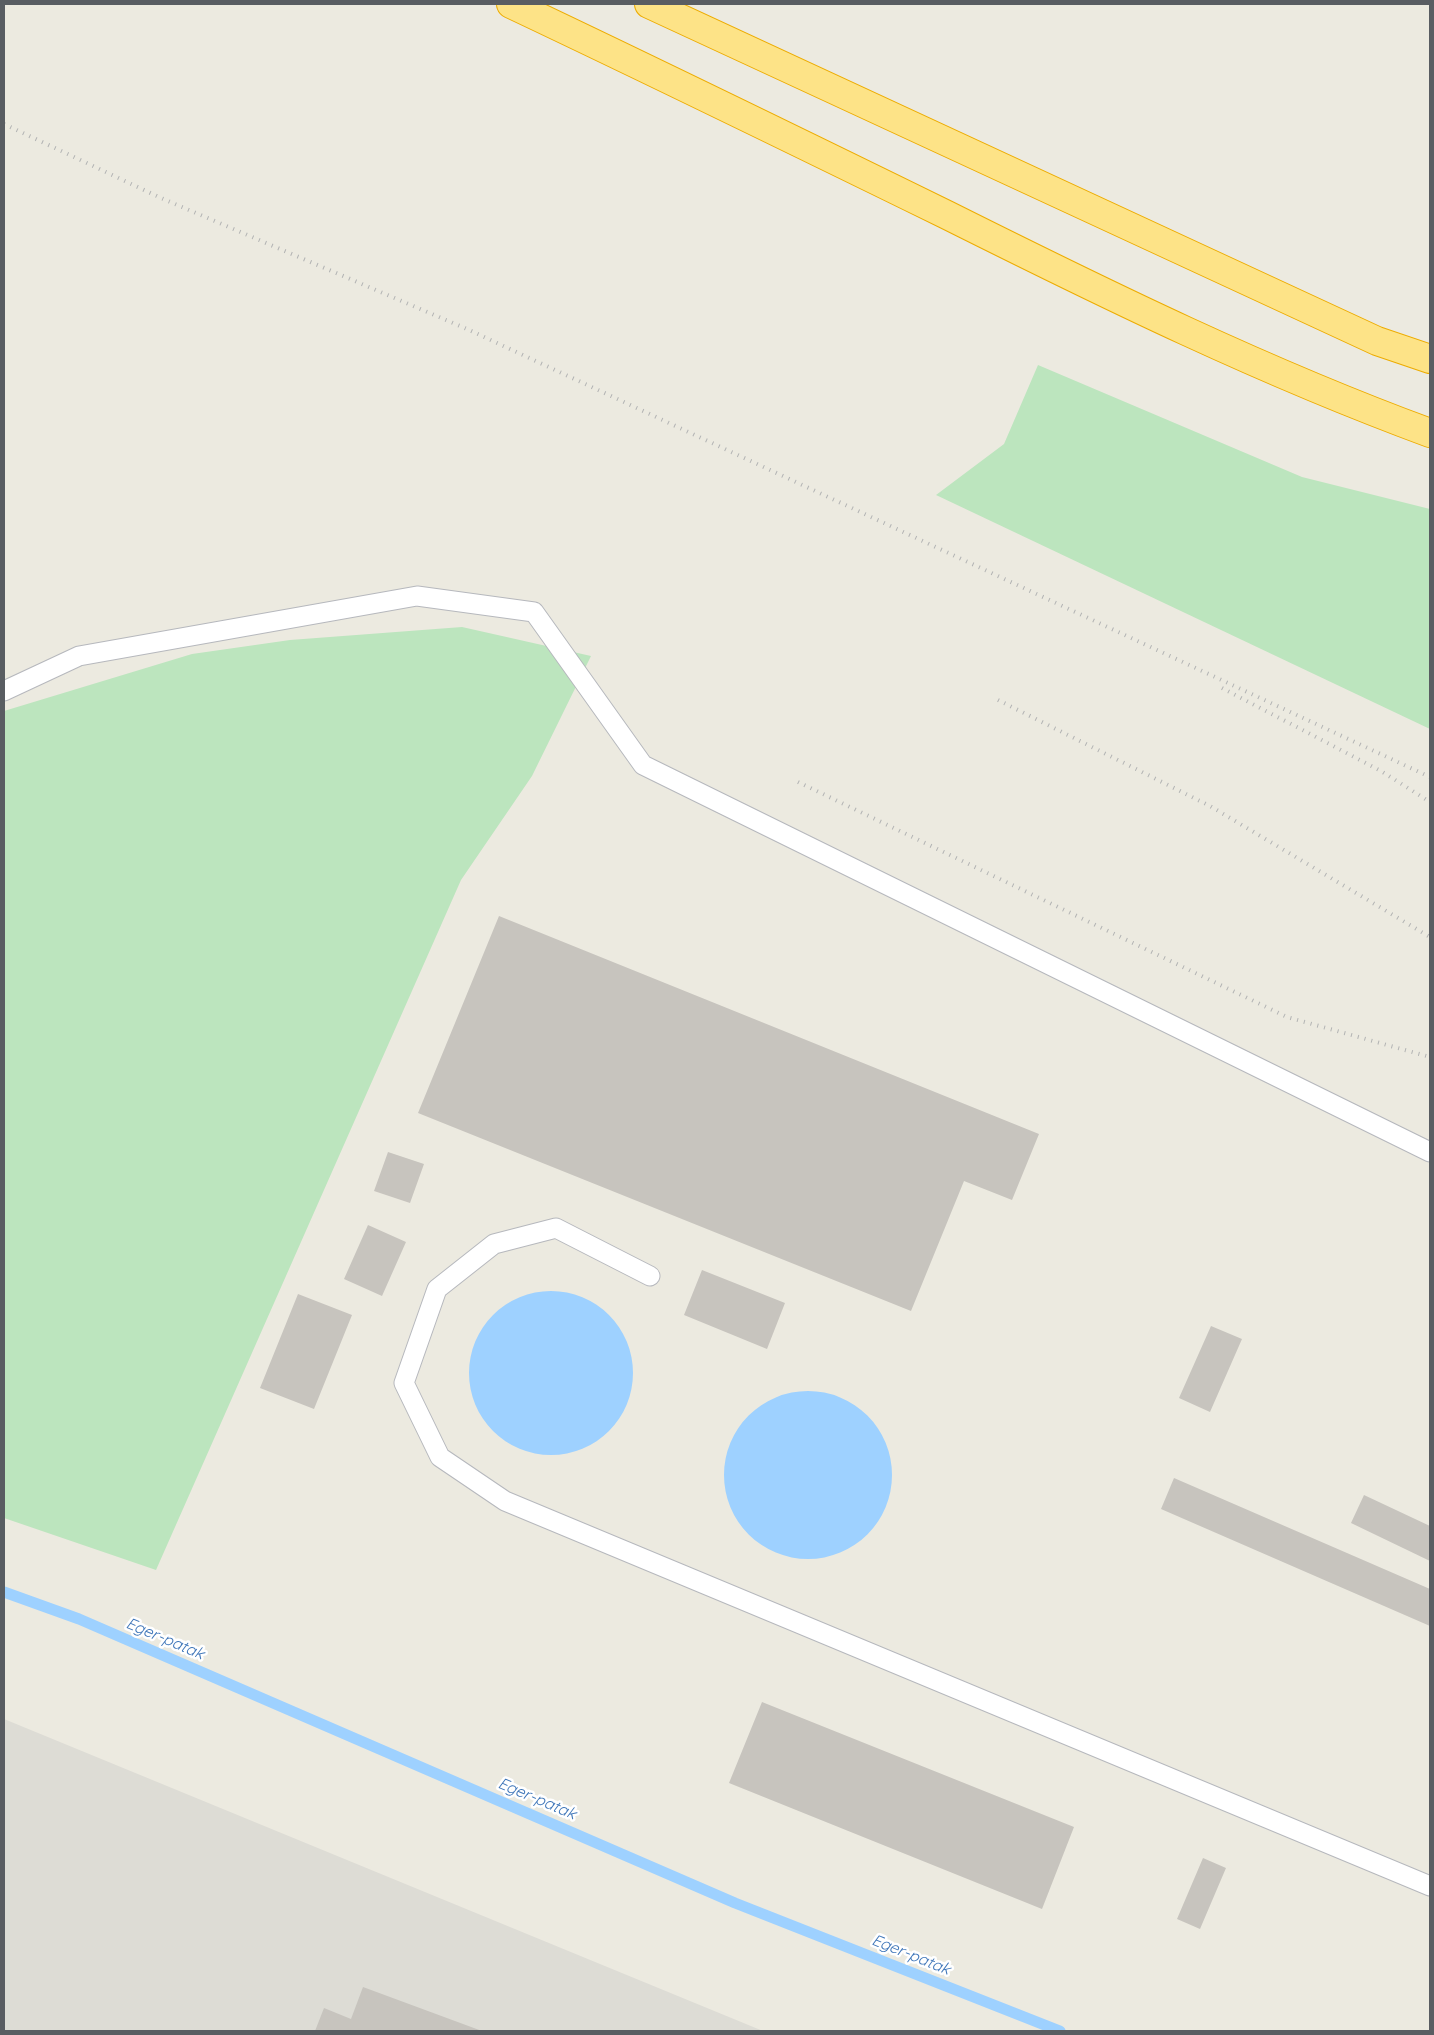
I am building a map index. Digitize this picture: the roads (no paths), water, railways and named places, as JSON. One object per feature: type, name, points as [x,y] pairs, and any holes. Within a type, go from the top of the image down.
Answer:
[{"type":"highway","points":[[511,4],[675,82],[1090,286],[1345,402],[1430,433]]},
{"type":"highway","points":[[649,4],[1377,341],[1430,359]]},
{"type":"lane","points":[[4,691],[79,656],[417,596],[534,612],[643,765],[1430,1152]]},
{"type":"lane","points":[[650,1276],[556,1228],[494,1244],[437,1290],[404,1383],[440,1457],[505,1501],[1430,1886]]},
{"type":"water","points":[[551,1291],[582,1297],[609,1315],[627,1342],[633,1373],[627,1404],[609,1431],[582,1449],[551,1455],[520,1449],[493,1431],[475,1404],[469,1373],[475,1342],[493,1315],[520,1297]]},
{"type":"water","points":[[816,1391],[840,1397],[868,1415],[878,1428],[889,1450],[892,1475],[889,1500],[878,1522],[868,1535],[855,1545],[833,1556],[800,1559],[783,1556],[768,1549],[754,1540],[743,1529],[727,1500],[724,1467],[727,1450],[734,1435],[743,1421],[754,1410],[783,1394]]},
{"type":"waterway","name":"Eger-patak","points":[[4,1592],[79,1619],[735,1903],[1060,2031]]},
{"type":"railway","points":[[4,124],[161,198],[467,329],[1430,777]]},
{"type":"railway","points":[[1222,688],[1381,771],[1430,802]]},
{"type":"railway","points":[[998,700],[1210,806],[1430,937]]},
{"type":"railway","points":[[798,782],[1287,1017],[1430,1057]]}]
